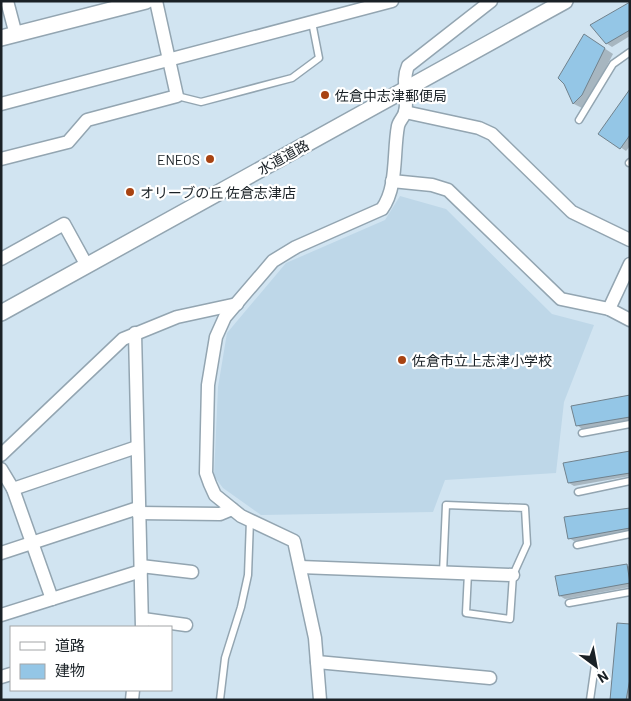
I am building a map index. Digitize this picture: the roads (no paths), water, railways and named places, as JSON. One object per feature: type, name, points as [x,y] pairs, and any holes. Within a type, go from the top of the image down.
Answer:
[{"type":"street","points":[[7,1],[9,36],[146,1]]},
{"type":"street","points":[[1,159],[68,142],[87,120],[177,96],[156,1]]},
{"type":"street","points":[[1,104],[392,1]]},
{"type":"street","points":[[320,700],[316,638],[294,541],[250,520],[232,509],[215,495],[206,473],[208,385],[214,346],[225,317],[273,261],[296,247],[382,209],[387,202],[392,181],[398,124],[405,112],[404,90],[408,66],[491,1]]},
{"type":"street","name":"水道道路","points":[[1,313],[86,264],[565,1]]},
{"type":"street","points":[[405,112],[479,128],[492,134],[572,212],[630,240]]},
{"type":"street","points":[[392,181],[432,185],[448,190],[562,299],[609,309],[630,320]]},
{"type":"street","points":[[1,259],[64,224],[86,264]]},
{"type":"street","points":[[609,309],[630,264]]},
{"type":"street","points":[[1,455],[123,339],[135,332],[177,317],[236,304]]},
{"type":"street","points":[[135,332],[142,623],[186,625]]},
{"type":"street","points":[[13,489],[137,446]]},
{"type":"street","points":[[1,469],[13,489],[52,599]]},
{"type":"street","points":[[1,552],[138,511],[220,514],[232,509]]},
{"type":"street","points":[[300,567],[513,575]]},
{"type":"street","points":[[1,615],[141,568],[192,572]]},
{"type":"street","points":[[317,662],[490,678]]},
{"type":"lane","points":[[177,96],[201,102],[292,78],[319,58],[312,22]]},
{"type":"lane","points":[[579,120],[613,64],[630,52]]},
{"type":"lane","points":[[582,433],[630,424]]},
{"type":"lane","points":[[578,492],[630,481]]},
{"type":"lane","points":[[444,573],[446,505],[525,508],[527,544],[513,575],[510,619],[466,613],[468,574]]},
{"type":"lane","points":[[220,700],[225,658],[241,607],[248,575],[250,520]]},
{"type":"lane","points":[[577,545],[630,534]]},
{"type":"lane","points":[[569,603],[630,592]]},
{"type":"lane","points":[[590,700],[595,665]]},
{"type":"place","name":"佐倉中志津郵便局","points":[[325,95]]},
{"type":"place","name":"ENEOS","points":[[210,159]]},
{"type":"place","name":"オリーブの丘 佐倉志津店","points":[[130,192]]},
{"type":"place","name":"佐倉市立上志津小学校","points":[[402,360]]}]
